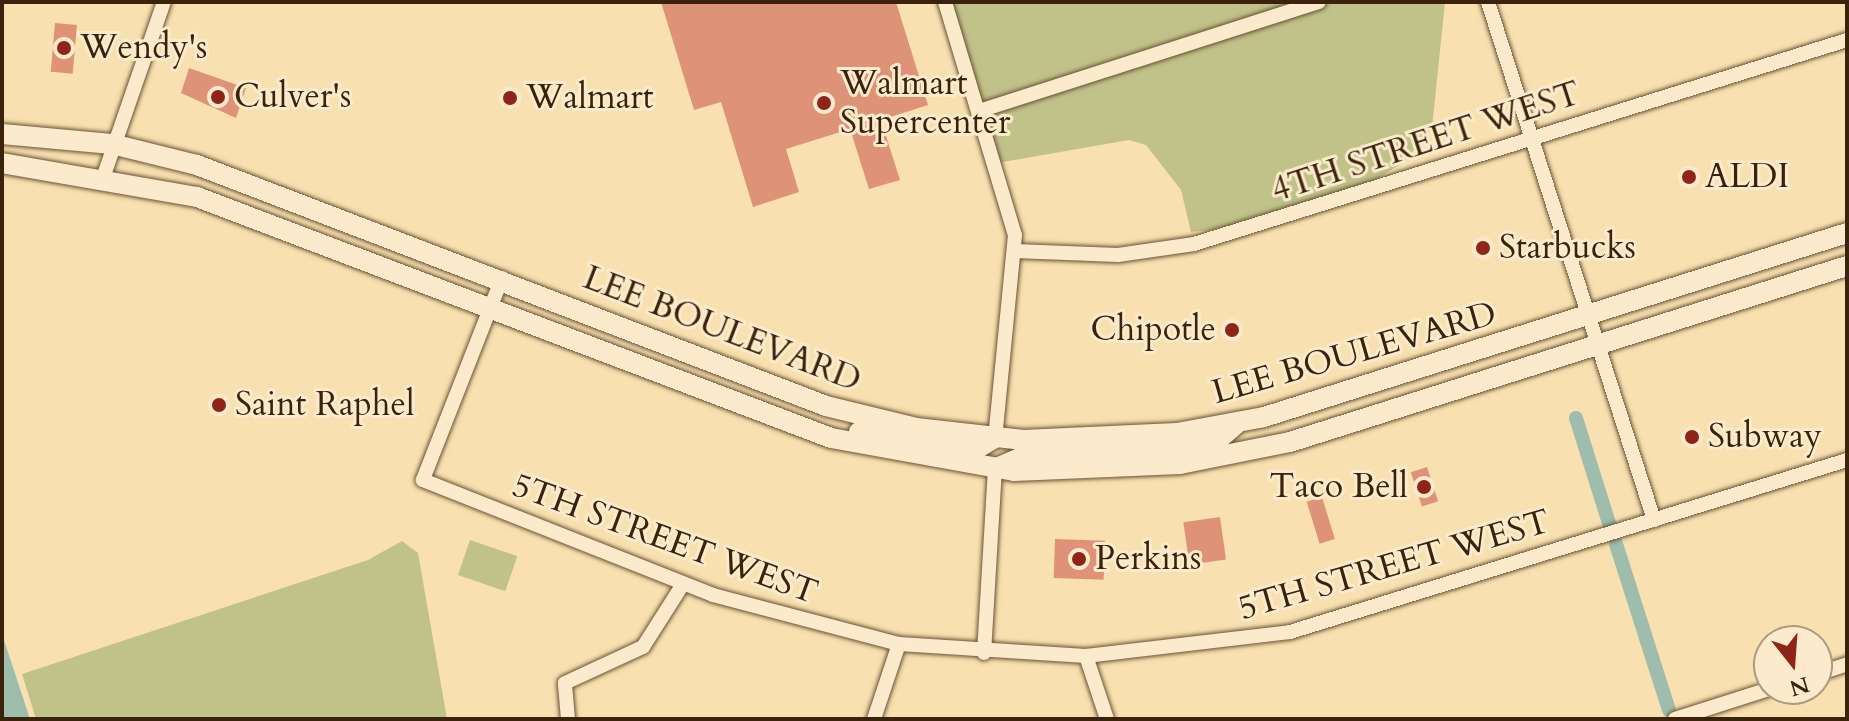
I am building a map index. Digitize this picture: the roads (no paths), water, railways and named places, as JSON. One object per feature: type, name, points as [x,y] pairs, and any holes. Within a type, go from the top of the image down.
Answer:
[{"type":"main road","name":"LEE BOULEVARD","points":[[2,134],[112,144],[278,193],[502,278],[812,402],[916,428],[995,438],[1120,439],[1237,423],[1847,233]]},
{"type":"main road","name":"LEE BOULEVARD","points":[[2,163],[104,175],[234,209],[751,407],[873,450],[995,469],[1120,470],[1240,454],[1597,346],[1847,266]]},
{"type":"main road","points":[[751,407],[973,451],[995,438]]},
{"type":"main road","points":[[995,469],[1022,457],[1211,446],[1237,423]]},
{"type":"street","points":[[104,175],[112,144],[164,2]]},
{"type":"street","points":[[945,2],[1011,211],[1015,251],[995,438]]},
{"type":"street","points":[[979,111],[1319,2]]},
{"type":"street","points":[[1488,2],[1654,520]]},
{"type":"street","name":"4TH STREET WEST","points":[[1015,251],[1118,255],[1194,244],[1847,40]]},
{"type":"street","name":"5TH STREET WEST","points":[[502,278],[423,480],[683,584],[899,644],[984,653],[1086,656],[1290,632],[1847,460]]},
{"type":"street","points":[[984,653],[995,469]]},
{"type":"street","points":[[568,719],[562,701],[577,672],[624,657],[658,635],[683,584]]},
{"type":"street","points":[[874,719],[899,644]]},
{"type":"street","points":[[1086,656],[1107,719]]},
{"type":"street","points":[[1675,719],[1753,694]]},
{"type":"waterway","points":[[1576,418],[1609,523]]},
{"type":"waterway","points":[[1616,544],[1669,710]]},
{"type":"place","name":"Wendy's","points":[[64,48]]},
{"type":"place","name":"Culver's","points":[[218,97]]},
{"type":"place","name":"Walmart","points":[[510,98]]},
{"type":"place","name":"Walmart Supercenter","points":[[824,103]]},
{"type":"place","name":"ALDI","points":[[1689,177]]},
{"type":"place","name":"Starbucks","points":[[1483,248]]},
{"type":"place","name":"Chipotle","points":[[1232,330]]},
{"type":"place","name":"Saint Raphel","points":[[219,405]]},
{"type":"place","name":"Subway","points":[[1692,437]]},
{"type":"place","name":"Taco Bell","points":[[1424,487]]},
{"type":"place","name":"Perkins","points":[[1079,559]]}]
